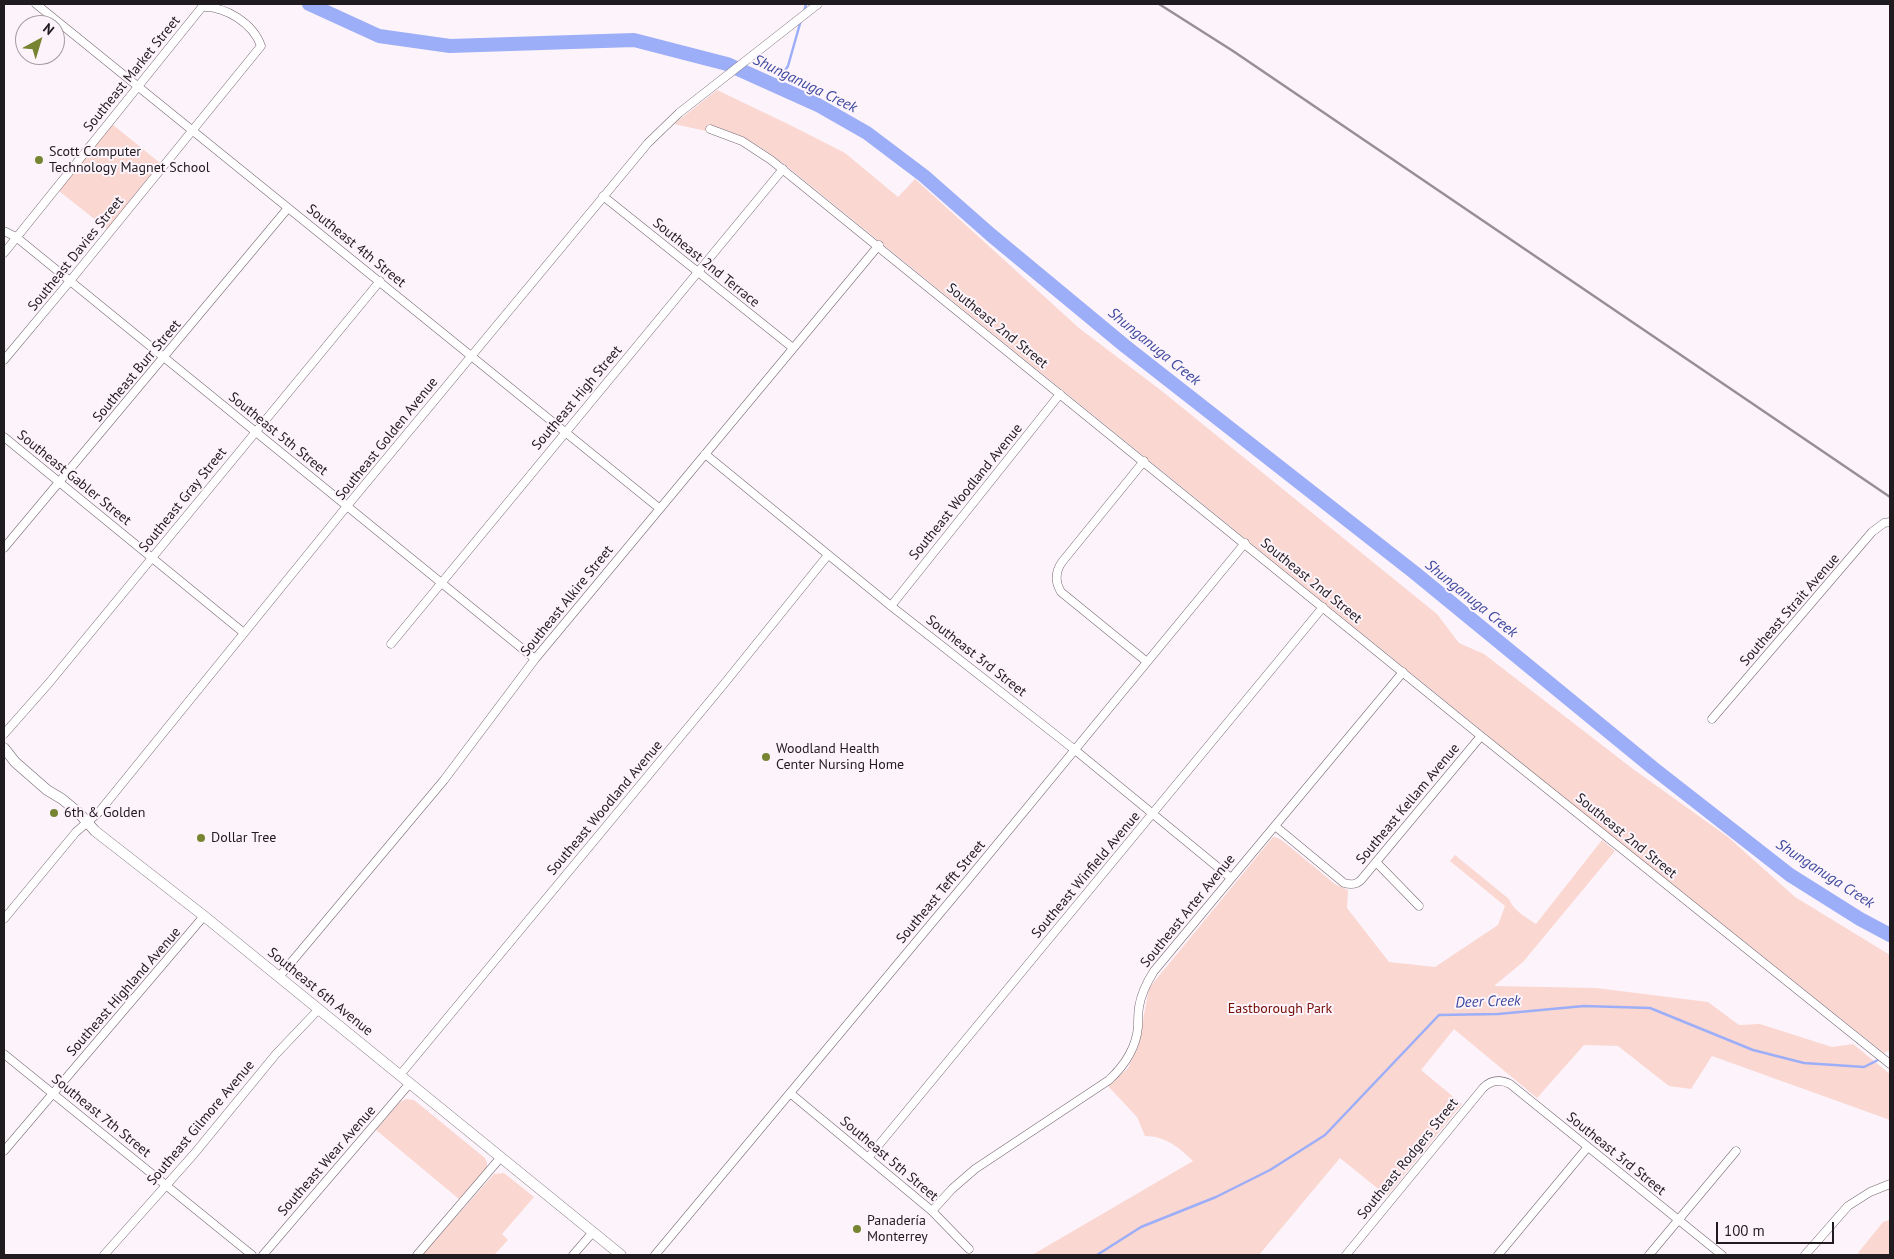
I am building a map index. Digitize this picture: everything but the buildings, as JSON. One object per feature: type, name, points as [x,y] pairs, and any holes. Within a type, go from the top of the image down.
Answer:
[{"type":"main road","name":"Southeast 6th Avenue","points":[[4,748],[26,772],[47,790],[62,799],[95,831],[204,916],[621,1255]]},
{"type":"street","name":"Southeast 4th Street","points":[[36,4],[659,508]]},
{"type":"street","name":"Southeast Golden Avenue","points":[[4,918],[76,832],[99,812],[347,506],[654,136],[679,113],[818,4]]},
{"type":"street","name":"Southeast Market Street","points":[[4,252],[202,7],[218,8],[236,17],[254,34],[260,46]]},
{"type":"street","name":"Southeast Davies Street","points":[[4,360],[260,46]]},
{"type":"street","name":"Southeast 2nd Street","points":[[710,129],[742,141],[784,169],[1481,736],[1890,1064]]},
{"type":"street","name":"Southeast High Street","points":[[390,644],[784,169]]},
{"type":"street","name":"Southeast 2nd Terrace","points":[[604,196],[793,348]]},
{"type":"street","name":"Southeast Burr Street","points":[[4,548],[288,208]]},
{"type":"street","name":"Southeast 5th Street","points":[[4,231],[16,237],[535,659]]},
{"type":"street","name":"Southeast Alkire Street","points":[[279,977],[444,780],[535,659],[878,246]]},
{"type":"street","name":"Southeast Gray Street","points":[[4,734],[49,683],[380,281]]},
{"type":"street","name":"Southeast Woodland Avenue","points":[[891,606],[1060,394]]},
{"type":"street","name":"Southeast Gabler Street","points":[[4,437],[244,632]]},
{"type":"street","name":"Southeast 3rd Street","points":[[705,454],[891,606],[1075,750],[1231,878]]},
{"type":"street","points":[[1144,461],[1062,562],[1056,578],[1061,592],[1147,662]]},
{"type":"street","name":"Southeast Strait Avenue","points":[[1712,719],[1872,532],[1884,523],[1890,522]]},
{"type":"street","name":"Southeast Tefft Street","points":[[655,1255],[960,890],[1245,543]]},
{"type":"street","name":"Southeast Woodland Avenue","points":[[400,1074],[724,684],[828,555]]},
{"type":"street","name":"Southeast Winfield Avenue","points":[[868,1158],[1323,607]]},
{"type":"street","name":"Southeast Arter Avenue","points":[[932,1211],[952,1189],[975,1169],[1109,1080],[1118,1072],[1133,1047],[1137,1033],[1139,1007],[1147,982],[1154,971],[1403,672]]},
{"type":"street","name":"Southeast Kellam Avenue","points":[[1275,826],[1344,883],[1353,885],[1361,880],[1481,736]]},
{"type":"street","points":[[1376,862],[1419,906]]},
{"type":"street","name":"Southeast Highland Avenue","points":[[4,1151],[204,916]]},
{"type":"street","name":"Southeast Gilmore Avenue","points":[[104,1255],[194,1154],[276,1054],[319,1009]]},
{"type":"street","name":"Southeast 7th Street","points":[[4,1054],[252,1255]]},
{"type":"street","name":"Southeast 3rd Street","points":[[1492,1081],[1502,1081],[1510,1084],[1722,1255]]},
{"type":"street","name":"Southeast Rodgers Street","points":[[1346,1255],[1483,1088],[1492,1081]]},
{"type":"street","name":"Southeast Wear Avenue","points":[[263,1255],[410,1083]]},
{"type":"street","name":"Southeast 5th Street","points":[[790,1093],[932,1211],[969,1249]]},
{"type":"street","points":[[1498,1255],[1587,1148]]},
{"type":"street","points":[[1649,1255],[1736,1151]]},
{"type":"street","points":[[418,1255],[501,1157]]},
{"type":"street","points":[[1805,1255],[1848,1206],[1870,1192],[1890,1184]]},
{"type":"street","points":[[573,1255],[593,1232]]},
{"type":"green space","points":[[717,90],[845,153],[898,197],[915,179],[1079,328],[1163,392],[1437,614],[1459,643],[1484,654],[1633,769],[1728,837],[1795,897],[1890,955],[1890,1050],[1884,1053],[1550,786],[780,161],[741,136],[719,128],[708,126],[706,131],[674,124]]},
{"type":"green space","points":[[112,124],[160,163],[107,229],[59,191]]},
{"type":"green space","name":"Eastborough Park","points":[[1273,837],[1284,842],[1335,884],[1348,890],[1347,908],[1389,962],[1435,967],[1498,925],[1505,906],[1450,861],[1455,855],[1509,899],[1514,907],[1536,924],[1602,840],[1615,851],[1523,962],[1494,986],[1596,988],[1708,1002],[1739,1025],[1760,1024],[1832,1047],[1853,1044],[1890,1074],[1890,1120],[1712,1056],[1691,1089],[1669,1086],[1618,1046],[1584,1045],[1537,1098],[1454,1029],[1421,1070],[1462,1104],[1387,1196],[1340,1158],[1259,1255],[1032,1255],[1193,1161],[1171,1143],[1152,1136],[1145,1136],[1137,1117],[1108,1086],[1128,1068],[1138,1047],[1149,988]]},
{"type":"green space","points":[[406,1099],[414,1100],[485,1158],[487,1167],[459,1199],[376,1130],[400,1102]]},
{"type":"green space","points":[[504,1173],[534,1197],[502,1234],[508,1240],[494,1255],[422,1255],[494,1174]]},
{"type":"green space","points":[[1890,1220],[1890,1255],[1860,1255],[1858,1253],[1883,1222]]},
{"type":"waterway","name":"Shunganuga Creek","points":[[309,4],[379,36],[450,46],[634,40],[727,64],[818,105],[867,133],[924,176],[991,235],[1125,346],[1415,573],[1653,768],[1790,875],[1860,919],[1890,935]]},
{"type":"waterway","points":[[804,12],[806,4]]},
{"type":"waterway","points":[[775,85],[788,66],[801,20]]},
{"type":"waterway","name":"Deer Creek","points":[[1097,1255],[1141,1227],[1216,1197],[1270,1170],[1325,1135],[1439,1015],[1498,1014],[1584,1006],[1650,1008],[1753,1050],[1804,1063],[1864,1067],[1880,1059]]},
{"type":"railway","points":[[1159,4],[1233,51],[1890,497]]},
{"type":"place","name":"Scott Computer Technology Magnet School","points":[[39,160]]},
{"type":"place","name":"Woodland Health Center Nursing Home","points":[[766,757]]},
{"type":"place","name":"6th & Golden","points":[[54,813]]},
{"type":"place","name":"Dollar Tree","points":[[201,838]]},
{"type":"place","name":"Panadería Monterrey","points":[[857,1229]]}]
